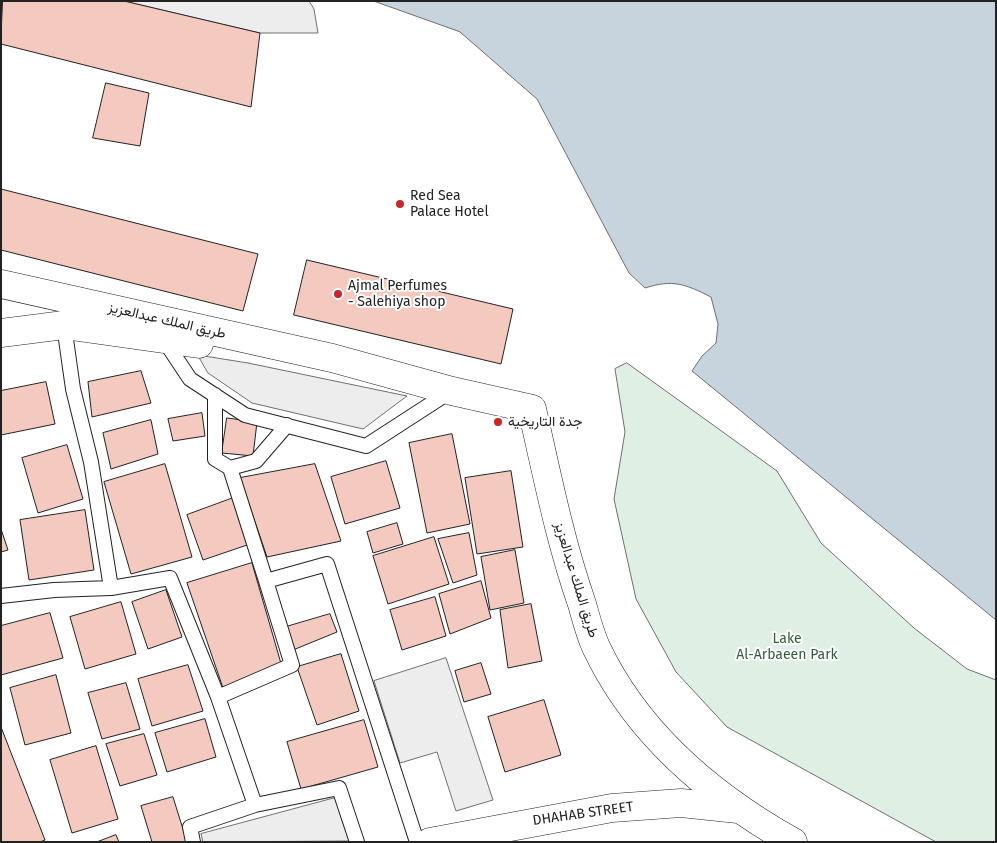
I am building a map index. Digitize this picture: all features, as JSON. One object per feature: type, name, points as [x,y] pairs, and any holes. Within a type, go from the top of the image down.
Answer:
[{"type":"main road","name":"طريق الملك عبدالعزيز","points":[[1,284],[332,358],[452,391],[532,409],[567,560],[596,647],[631,708],[682,764],[738,809],[793,842]]},
{"type":"main road","name":"طريق الملك عبدالعزيز","points":[[1,332],[64,325],[164,340],[332,358]]},
{"type":"main road","name":"DHAHAB STREET","points":[[430,842],[612,808],[681,803],[738,809]]},
{"type":"street","points":[[64,325],[73,389],[92,462],[111,588]]},
{"type":"street","points":[[164,340],[190,378],[245,415],[366,446],[452,391]]},
{"type":"street","points":[[215,395],[215,458],[230,468],[292,664],[218,697]]},
{"type":"street","points":[[230,468],[256,461],[287,425]]},
{"type":"street","points":[[266,581],[327,564],[416,842]]},
{"type":"street","points":[[1,596],[54,590],[111,588],[170,578],[218,697],[254,805]]},
{"type":"street","points":[[193,842],[190,827],[254,805],[340,788],[358,842]]},
{"type":"green space","name":"Lake Al-Arbaeen Park","points":[[627,363],[777,471],[821,543],[914,628],[967,669],[996,680],[996,842],[936,842],[727,727],[676,672],[636,599],[614,499],[625,432],[615,369]]},
{"type":"shaded area","points":[[124,1],[309,1],[314,9],[318,33],[260,33]]},
{"type":"shaded area","points":[[374,1],[996,1],[996,620],[692,371],[702,356],[716,343],[718,324],[711,297],[679,284],[671,283],[645,288],[629,273],[537,99],[460,32]]},
{"type":"shaded area","points":[[198,355],[248,363],[407,396],[363,429],[252,403],[208,373]]},
{"type":"shaded area","points":[[446,658],[493,800],[456,811],[437,752],[400,763],[374,681]]},
{"type":"shaded area","points":[[335,798],[349,841],[203,842],[201,834]]},
{"type":"building","points":[[3,1],[124,1],[260,33],[251,107],[1,44]]},
{"type":"building","points":[[106,83],[149,93],[140,146],[93,138]]},
{"type":"building","points":[[1,189],[258,254],[243,311],[1,250]]},
{"type":"building","points":[[307,260],[513,309],[501,364],[294,315]]},
{"type":"building","points":[[141,371],[151,403],[92,417],[88,382]]},
{"type":"building","points":[[46,382],[55,424],[1,435],[1,391]]},
{"type":"building","points":[[202,413],[205,436],[173,441],[168,419]]},
{"type":"building","points":[[227,418],[257,422],[253,456],[222,453]]},
{"type":"building","points":[[151,420],[158,454],[111,469],[103,433]]},
{"type":"building","points":[[452,434],[470,524],[427,533],[409,443]]},
{"type":"building","points":[[67,445],[83,499],[38,513],[22,458]]},
{"type":"building","points":[[386,461],[400,508],[345,524],[331,477]]},
{"type":"building","points":[[165,464],[192,557],[131,574],[104,482]]},
{"type":"building","points":[[315,464],[341,541],[267,557],[240,478]]},
{"type":"building","points":[[511,471],[523,547],[477,554],[465,478]]},
{"type":"building","points":[[236,497],[253,543],[203,560],[187,515]]},
{"type":"building","points":[[85,510],[94,570],[29,580],[20,520]]},
{"type":"building","points":[[397,523],[403,544],[373,553],[367,532]]},
{"type":"building","points":[[1,529],[8,550],[1,552]]},
{"type":"building","points":[[469,533],[477,575],[453,583],[438,539]]},
{"type":"building","points":[[434,537],[449,584],[388,604],[373,556]]},
{"type":"building","points":[[515,550],[524,603],[490,610],[481,557]]},
{"type":"building","points":[[252,563],[282,667],[223,688],[187,583]]},
{"type":"building","points":[[481,581],[491,618],[450,634],[439,594]]},
{"type":"building","points":[[166,590],[182,637],[148,649],[132,602]]},
{"type":"building","points":[[435,597],[446,636],[402,650],[390,610]]},
{"type":"building","points":[[121,602],[136,654],[85,669],[70,617]]},
{"type":"building","points":[[531,604],[542,661],[508,668],[500,610]]},
{"type":"building","points":[[50,613],[63,658],[1,675],[1,626]]},
{"type":"building","points":[[330,614],[337,632],[293,650],[286,627]]},
{"type":"building","points":[[341,654],[359,711],[317,725],[297,667]]},
{"type":"building","points":[[481,663],[491,694],[464,702],[455,671]]},
{"type":"building","points":[[188,665],[203,711],[152,726],[138,679]]},
{"type":"building","points":[[56,675],[71,733],[25,745],[10,688]]},
{"type":"building","points":[[126,683],[140,729],[102,739],[88,693]]},
{"type":"building","points":[[544,700],[561,755],[505,772],[488,717]]},
{"type":"building","points":[[205,719],[216,757],[167,772],[155,733]]},
{"type":"building","points":[[364,720],[378,767],[301,789],[287,742]]},
{"type":"building","points":[[1,727],[45,840],[40,842],[1,842]]},
{"type":"building","points":[[144,734],[157,775],[120,786],[106,744]]},
{"type":"building","points":[[96,746],[118,819],[72,833],[50,760]]},
{"type":"building","points":[[173,797],[187,842],[152,842],[141,806]]},
{"type":"building","points":[[116,835],[119,842],[97,842]]},
{"type":"place","name":"Red Sea Palace Hotel","points":[[400,204]]},
{"type":"place","name":"Ajmal Perfumes - Salehiya shop","points":[[338,294]]},
{"type":"place","name":"جدة التاريخية","points":[[498,422]]}]
